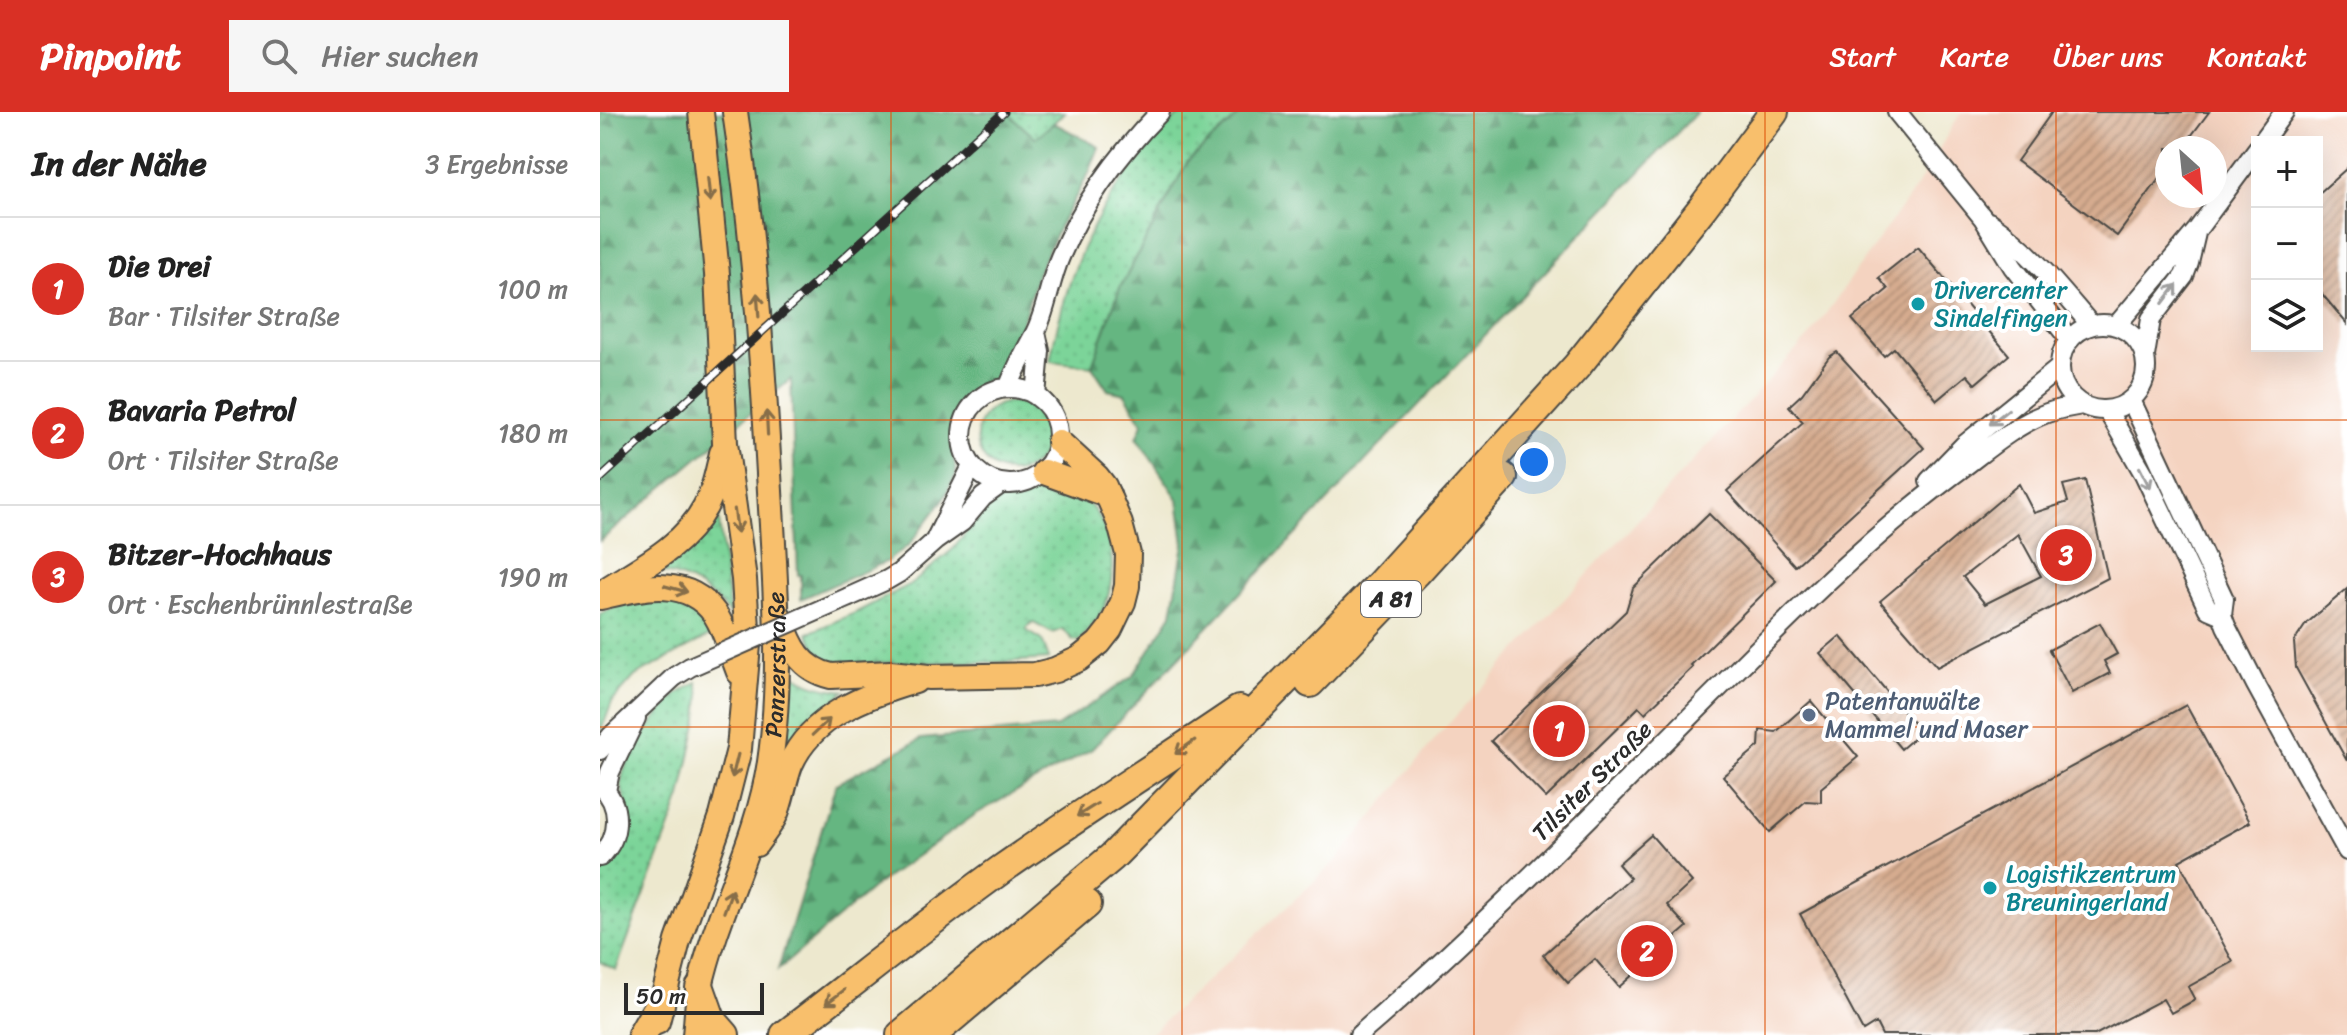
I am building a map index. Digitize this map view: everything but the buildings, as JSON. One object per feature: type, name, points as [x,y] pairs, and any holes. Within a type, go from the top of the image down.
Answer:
[{"type":"highway","name":"A 81","points":[[901,1035],[1112,857],[1295,671],[1483,472],[1577,366],[1774,112]]},
{"type":"highway","name":"A 81","points":[[932,1035],[1124,872],[1416,573],[1581,387],[1796,112]]},
{"type":"highway","points":[[785,1035],[998,872],[1295,671]]},
{"type":"highway","points":[[700,988],[711,1019],[725,1035]]},
{"type":"highway","points":[[642,1035],[660,1004]]},
{"type":"main road","points":[[655,1035],[660,1004],[692,897],[722,816],[739,749],[748,645],[744,579],[725,443],[717,274],[701,112]]},
{"type":"main road","name":"Panzerstraße","points":[[700,988],[761,804],[770,764],[776,700],[776,585],[764,381],[754,258],[735,112]]},
{"type":"main road","points":[[776,585],[785,633],[794,652],[809,667],[831,676],[890,673],[929,677],[1035,675],[1079,659],[1099,643],[1119,614],[1129,569],[1125,539],[1108,495],[1097,477],[1059,442]]},
{"type":"main road","points":[[600,595],[654,560],[681,539],[694,524],[706,506],[725,443]]},
{"type":"main road","points":[[1044,472],[1108,495]]},
{"type":"main road","points":[[600,595],[646,586],[665,586],[691,593],[714,613],[745,689]]},
{"type":"main road","points":[[742,865],[775,817],[791,764],[802,745],[817,729],[847,705],[929,677]]},
{"type":"main road","points":[[695,1035],[700,988]]},
{"type":"street","points":[[1008,388],[1036,332],[1060,258],[1090,197],[1121,154],[1160,112]]},
{"type":"street","points":[[1897,112],[1983,218],[2013,267],[2069,339]]},
{"type":"street","points":[[2266,136],[2284,112]]},
{"type":"street","points":[[2116,326],[2197,230],[2251,157]]},
{"type":"street","points":[[1983,218],[2013,238],[2091,325]]},
{"type":"street","points":[[2145,356],[2134,337],[2116,326],[2091,325],[2069,339],[2059,368],[2066,390],[2082,405],[2094,410],[2107,410],[2131,400],[2144,380],[2151,319],[2184,276],[2197,230]]},
{"type":"street","points":[[1036,332],[1040,351],[1036,396]]},
{"type":"street","name":"Tilsiter Straße","points":[[1359,1035],[1535,871],[1731,675],[1855,557],[1964,445],[2059,368]]},
{"type":"street","points":[[998,390],[1025,390],[1036,396],[1051,410],[1058,426],[1059,442],[1054,459],[1044,472],[1030,481],[1001,484],[983,477],[966,457],[962,437],[966,416],[979,399],[998,390]]},
{"type":"street","points":[[2131,400],[2224,599],[2222,615],[2256,685],[2347,851]]},
{"type":"street","name":"Tilsiter Straße","points":[[1855,557],[1935,488],[2004,437],[2046,413],[2082,405]]},
{"type":"street","points":[[2107,410],[2144,474],[2208,609],[2222,615]]},
{"type":"street","points":[[935,541],[972,466]]},
{"type":"street","points":[[600,750],[674,677],[899,573],[962,522],[983,497],[1001,484]]},
{"type":"street","points":[[600,857],[607,851],[616,827],[613,802],[603,788],[640,709]]},
{"type":"shaded area","points":[[1961,112],[2347,112],[2347,1035],[1149,1035],[1336,861],[1440,733],[1812,333],[1920,181]]},
{"type":"green space","points":[[600,112],[1010,112],[1035,138],[1054,123],[1099,147],[1089,173],[1037,274],[1010,365],[998,377],[970,392],[955,417],[952,442],[956,475],[943,500],[909,545],[886,562],[801,599],[791,379],[600,541]]},
{"type":"green space","points":[[1012,112],[1065,112],[1036,139],[1009,115]]},
{"type":"green space","points":[[1182,112],[1243,112],[1188,161],[1120,288],[1092,366],[1050,361],[1068,288],[1094,225],[1131,168]]},
{"type":"green space","points":[[1243,112],[1697,112],[1092,749],[976,814],[876,885],[778,970],[836,784],[921,739],[1057,727],[1133,676],[1172,614],[1184,544],[1178,499],[1137,438],[1143,423],[1125,394],[1108,390],[1092,366],[1120,288],[1188,161]]},
{"type":"green space","points":[[1012,402],[1031,408],[1041,418],[1047,437],[1041,456],[1031,466],[1012,472],[993,466],[983,456],[977,437],[983,418],[993,408]]},
{"type":"green space","points":[[1057,487],[1074,493],[1099,517],[1111,551],[1110,588],[1105,605],[1079,641],[1073,640],[1063,629],[1052,633],[1032,622],[1026,630],[1042,640],[1049,659],[831,663],[817,651],[808,633],[913,583],[953,549],[991,501]]},
{"type":"green space","points":[[718,513],[730,615],[701,588],[684,578],[664,573],[664,569],[693,544]]},
{"type":"green space","points":[[648,598],[678,603],[692,611],[711,635],[635,676],[612,702],[600,734],[600,614],[624,603]]},
{"type":"green space","points":[[791,672],[810,683],[845,691],[812,718],[787,748]]},
{"type":"green space","points":[[697,682],[700,695],[698,719],[681,797],[616,970],[600,962],[600,873],[615,860],[628,836],[630,818],[622,778],[630,758],[656,717],[675,697]]},
{"type":"railway","points":[[600,479],[1004,112]]},
{"type":"place","name":"Drivercenter Sindelfingen","points":[[1918,304]]},
{"type":"place","name":"Bitzer-Hochhaus","points":[[2066,555]]},
{"type":"place","name":"Patentanwälte Mammel und Maser","points":[[1809,715]]},
{"type":"place","name":"Die Drei","points":[[1559,731]]},
{"type":"place","name":"Logistikzentrum Breuningerland","points":[[1990,888]]},
{"type":"place","name":"Bavaria Petrol","points":[[1647,951]]}]
